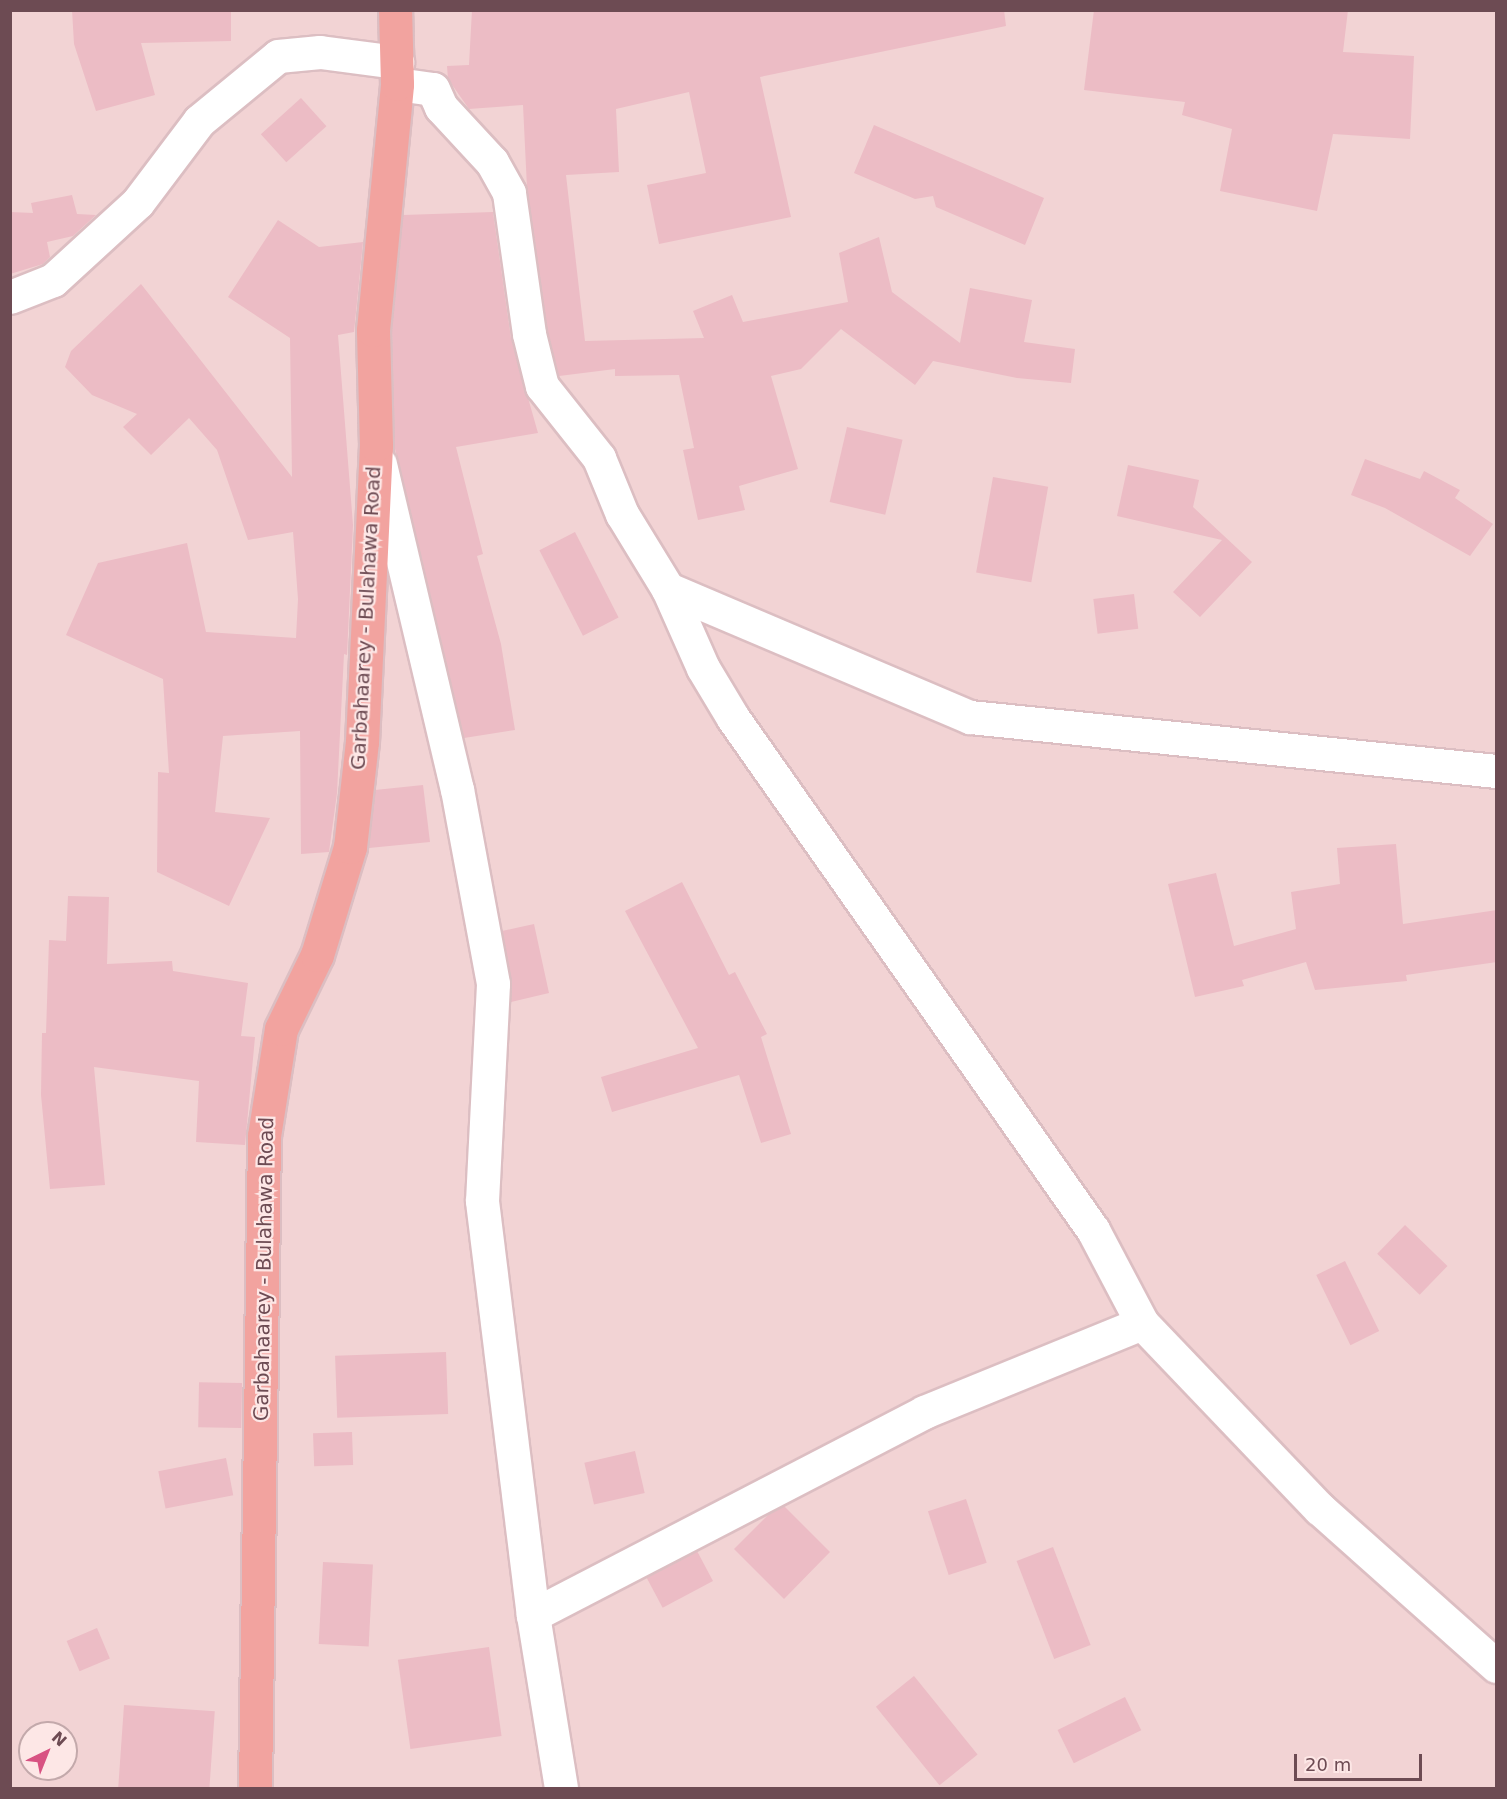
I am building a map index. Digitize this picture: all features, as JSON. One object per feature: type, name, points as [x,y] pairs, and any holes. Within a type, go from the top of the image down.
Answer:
[{"type":"main road","name":"Garbahaarey - Bulahawa Road","points":[[255,1788],[264,1136],[281,1029],[317,955],[350,847],[368,669],[376,444],[373,330],[397,73],[395,10]]},
{"type":"street","points":[[10,297],[53,280],[138,202],[199,121],[278,56],[320,52],[397,73],[433,89],[441,107],[492,162],[509,192],[529,333],[542,386],[599,458],[622,514],[668,589],[703,668],[733,718],[1093,1230],[1142,1323],[1320,1509],[1497,1666]]},
{"type":"street","points":[[376,444],[457,789],[493,984],[482,1201],[533,1615],[561,1788]]},
{"type":"street","points":[[668,589],[970,717],[1497,771]]},
{"type":"street","points":[[533,1615],[924,1412],[1142,1323]]},
{"type":"shaded area","points":[[11,11],[1496,11],[1496,1788],[11,1788]]},
{"type":"building","points":[[72,10],[231,10],[231,41],[141,43],[155,95],[96,111],[74,44]]},
{"type":"building","points":[[472,10],[1004,10],[1006,26],[760,77],[791,217],[659,244],[647,185],[706,173],[689,92],[616,109],[619,172],[566,175],[585,341],[704,338],[693,311],[732,295],[743,322],[848,302],[839,253],[879,237],[892,292],[960,343],[970,288],[1032,300],[1024,342],[1075,349],[1071,383],[1017,378],[933,361],[915,385],[841,329],[801,369],[771,376],[798,469],[739,486],[745,510],[698,520],[683,450],[694,448],[679,375],[615,376],[615,369],[559,376],[547,330],[527,188],[523,105],[469,109],[448,79],[447,66],[469,65]]},
{"type":"building","points":[[1094,10],[1348,10],[1343,52],[1414,56],[1410,139],[1333,134],[1317,211],[1220,191],[1232,129],[1182,115],[1185,102],[1084,90]]},
{"type":"building","points":[[301,98],[326,126],[286,162],[261,134]]},
{"type":"building","points":[[874,125],[1044,198],[1025,245],[936,207],[933,196],[915,199],[854,173]]},
{"type":"building","points":[[72,195],[77,214],[96,215],[73,236],[47,242],[50,257],[43,264],[10,274],[10,212],[33,213],[31,203]]},
{"type":"building","points":[[493,212],[511,338],[538,433],[456,447],[483,554],[477,556],[501,644],[515,730],[464,738],[395,449],[392,331],[403,215]]},
{"type":"building","points":[[278,220],[319,247],[363,242],[354,332],[338,335],[353,525],[347,655],[344,654],[337,793],[329,852],[301,854],[300,731],[223,736],[215,812],[270,818],[229,906],[157,872],[158,772],[169,773],[163,679],[66,635],[98,563],[187,543],[206,632],[296,638],[298,599],[293,532],[248,540],[217,450],[189,418],[151,455],[123,427],[137,414],[92,395],[65,367],[71,351],[141,284],[292,477],[290,338],[228,297]]},
{"type":"building","points":[[847,427],[903,440],[885,515],[830,502]]},
{"type":"building","points":[[1365,459],[1420,479],[1424,471],[1460,490],[1455,498],[1493,524],[1470,556],[1385,508],[1351,495]]},
{"type":"building","points":[[1128,465],[1199,480],[1193,507],[1252,562],[1200,617],[1173,592],[1222,540],[1117,516]]},
{"type":"building","points":[[993,477],[1048,487],[1031,582],[976,573]]},
{"type":"building","points":[[575,532],[619,618],[583,636],[539,550]]},
{"type":"building","points":[[1134,594],[1138,629],[1098,634],[1093,599]]},
{"type":"building","points":[[423,785],[430,842],[369,848],[375,790]]},
{"type":"building","points":[[1396,844],[1403,924],[1497,910],[1497,962],[1406,975],[1407,981],[1315,990],[1306,962],[1242,980],[1244,986],[1195,997],[1168,884],[1216,873],[1234,946],[1296,929],[1291,892],[1340,884],[1337,848]]},
{"type":"building","points":[[682,882],[729,975],[735,972],[767,1034],[761,1037],[791,1134],[761,1143],[739,1075],[612,1112],[601,1077],[698,1048],[625,911]]},
{"type":"building","points":[[68,896],[109,897],[107,964],[172,961],[173,971],[248,983],[241,1036],[255,1037],[245,1145],[196,1142],[199,1081],[94,1067],[105,1185],[50,1189],[41,1095],[42,1033],[46,1033],[49,940],[66,941]]},
{"type":"building","points":[[534,924],[549,993],[511,1002],[511,981],[502,931]]},
{"type":"building","points":[[1405,1225],[1447,1266],[1420,1295],[1377,1254]]},
{"type":"building","points":[[1345,1261],[1379,1331],[1350,1345],[1316,1275]]},
{"type":"building","points":[[446,1352],[448,1414],[337,1418],[335,1356]]},
{"type":"building","points":[[199,1382],[242,1383],[241,1428],[198,1427]]},
{"type":"building","points":[[352,1432],[353,1465],[314,1466],[313,1433]]},
{"type":"building","points":[[635,1451],[645,1493],[594,1505],[584,1463]]},
{"type":"building","points":[[226,1458],[233,1495],[166,1508],[158,1471]]},
{"type":"building","points":[[966,1499],[987,1563],[949,1575],[928,1511]]},
{"type":"building","points":[[784,1506],[830,1552],[784,1599],[734,1549],[770,1513]]},
{"type":"building","points":[[1053,1547],[1091,1645],[1054,1659],[1017,1561]]},
{"type":"building","points":[[697,1551],[713,1581],[663,1608],[647,1578]]},
{"type":"building","points":[[323,1562],[373,1565],[369,1647],[319,1644]]},
{"type":"building","points":[[97,1628],[110,1658],[80,1671],[67,1641]]},
{"type":"building","points":[[489,1647],[502,1736],[410,1749],[398,1660]]},
{"type":"building","points":[[914,1676],[978,1754],[939,1785],[876,1707]]},
{"type":"building","points":[[1125,1697],[1141,1730],[1074,1763],[1058,1730]]},
{"type":"building","points":[[124,1705],[215,1711],[209,1788],[118,1788]]}]
